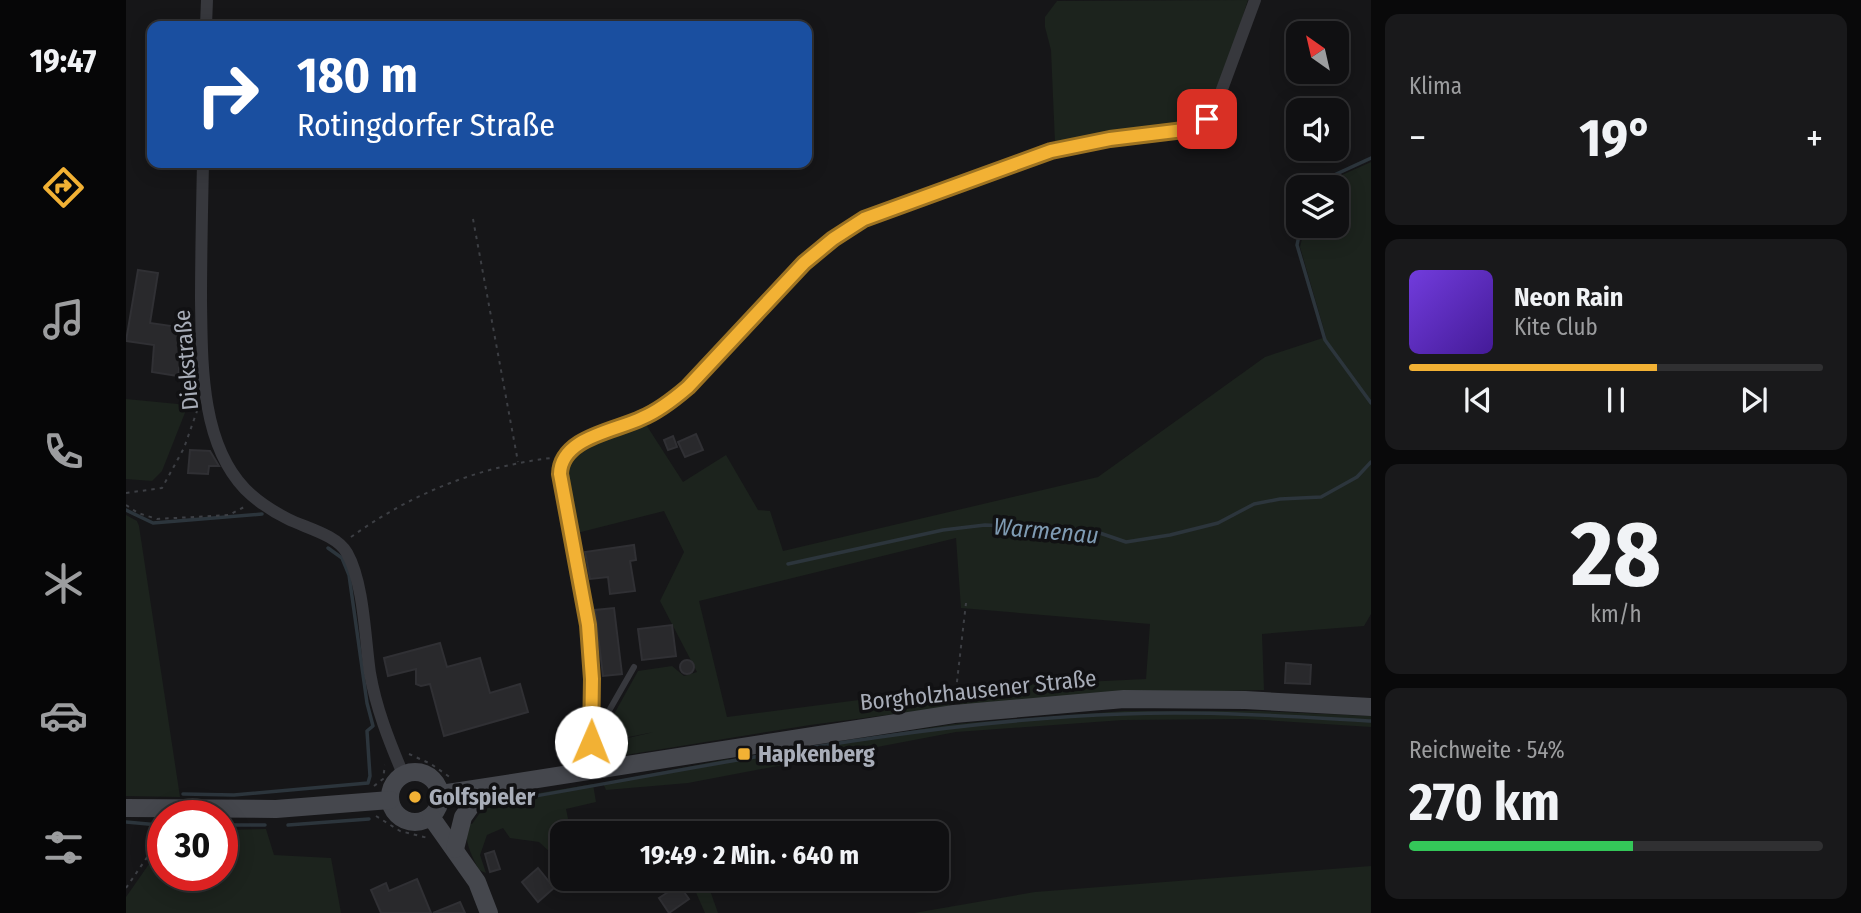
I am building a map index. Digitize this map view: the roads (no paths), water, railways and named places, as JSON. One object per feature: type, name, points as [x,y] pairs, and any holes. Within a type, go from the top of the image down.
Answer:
[{"type":"main road","name":"Borgholzhausener Straße","points":[[441,794],[954,714],[1125,699],[1245,700],[1371,707]]},
{"type":"main road","points":[[126,808],[276,809],[381,801],[405,820],[418,822],[436,811],[441,794],[439,786],[428,774],[411,771],[403,774],[392,785],[381,801]]},
{"type":"main road","points":[[455,849],[463,817],[483,789]]},
{"type":"main road","points":[[430,817],[477,882],[489,913]]},
{"type":"street","points":[[206,21],[207,0]]},
{"type":"street","points":[[594,772],[588,625],[560,474],[562,460],[576,446],[667,405],[688,387],[804,263],[833,239],[864,219],[1051,151],[1110,139],[1192,129],[1207,119],[1218,102],[1255,0]]},
{"type":"street","name":"Diekstraße","points":[[203,168],[201,254],[205,397],[222,454],[233,476],[255,499],[342,547],[356,574],[379,712],[403,774]]},
{"type":"lane","points":[[591,742],[634,667]]},
{"type":"waterway","name":"Warmenau","points":[[1334,175],[1371,158]]},
{"type":"waterway","name":"Warmenau","points":[[1298,238],[1297,245],[1325,340],[1371,403]]},
{"type":"waterway","name":"Warmenau","points":[[788,564],[943,530],[985,525],[1091,530],[1126,542],[1170,535],[1218,523],[1254,504],[1280,499],[1321,497],[1357,477],[1371,462]]},
{"type":"waterway","points":[[126,510],[153,523],[262,514]]},
{"type":"waterway","points":[[183,794],[234,795],[368,783],[370,776],[367,731],[373,726],[367,703],[349,575],[342,558],[328,548]]},
{"type":"waterway","points":[[501,802],[810,748],[1045,718],[1185,713],[1371,721]]},
{"type":"waterway","points":[[288,825],[369,819]]},
{"type":"waterway","points":[[126,822],[147,824]]},
{"type":"waterway","points":[[238,825],[265,825]]},
{"type":"place","name":"Hapkenberg","points":[[744,754]]},
{"type":"place","name":"Golfspieler","points":[[415,797]]}]
